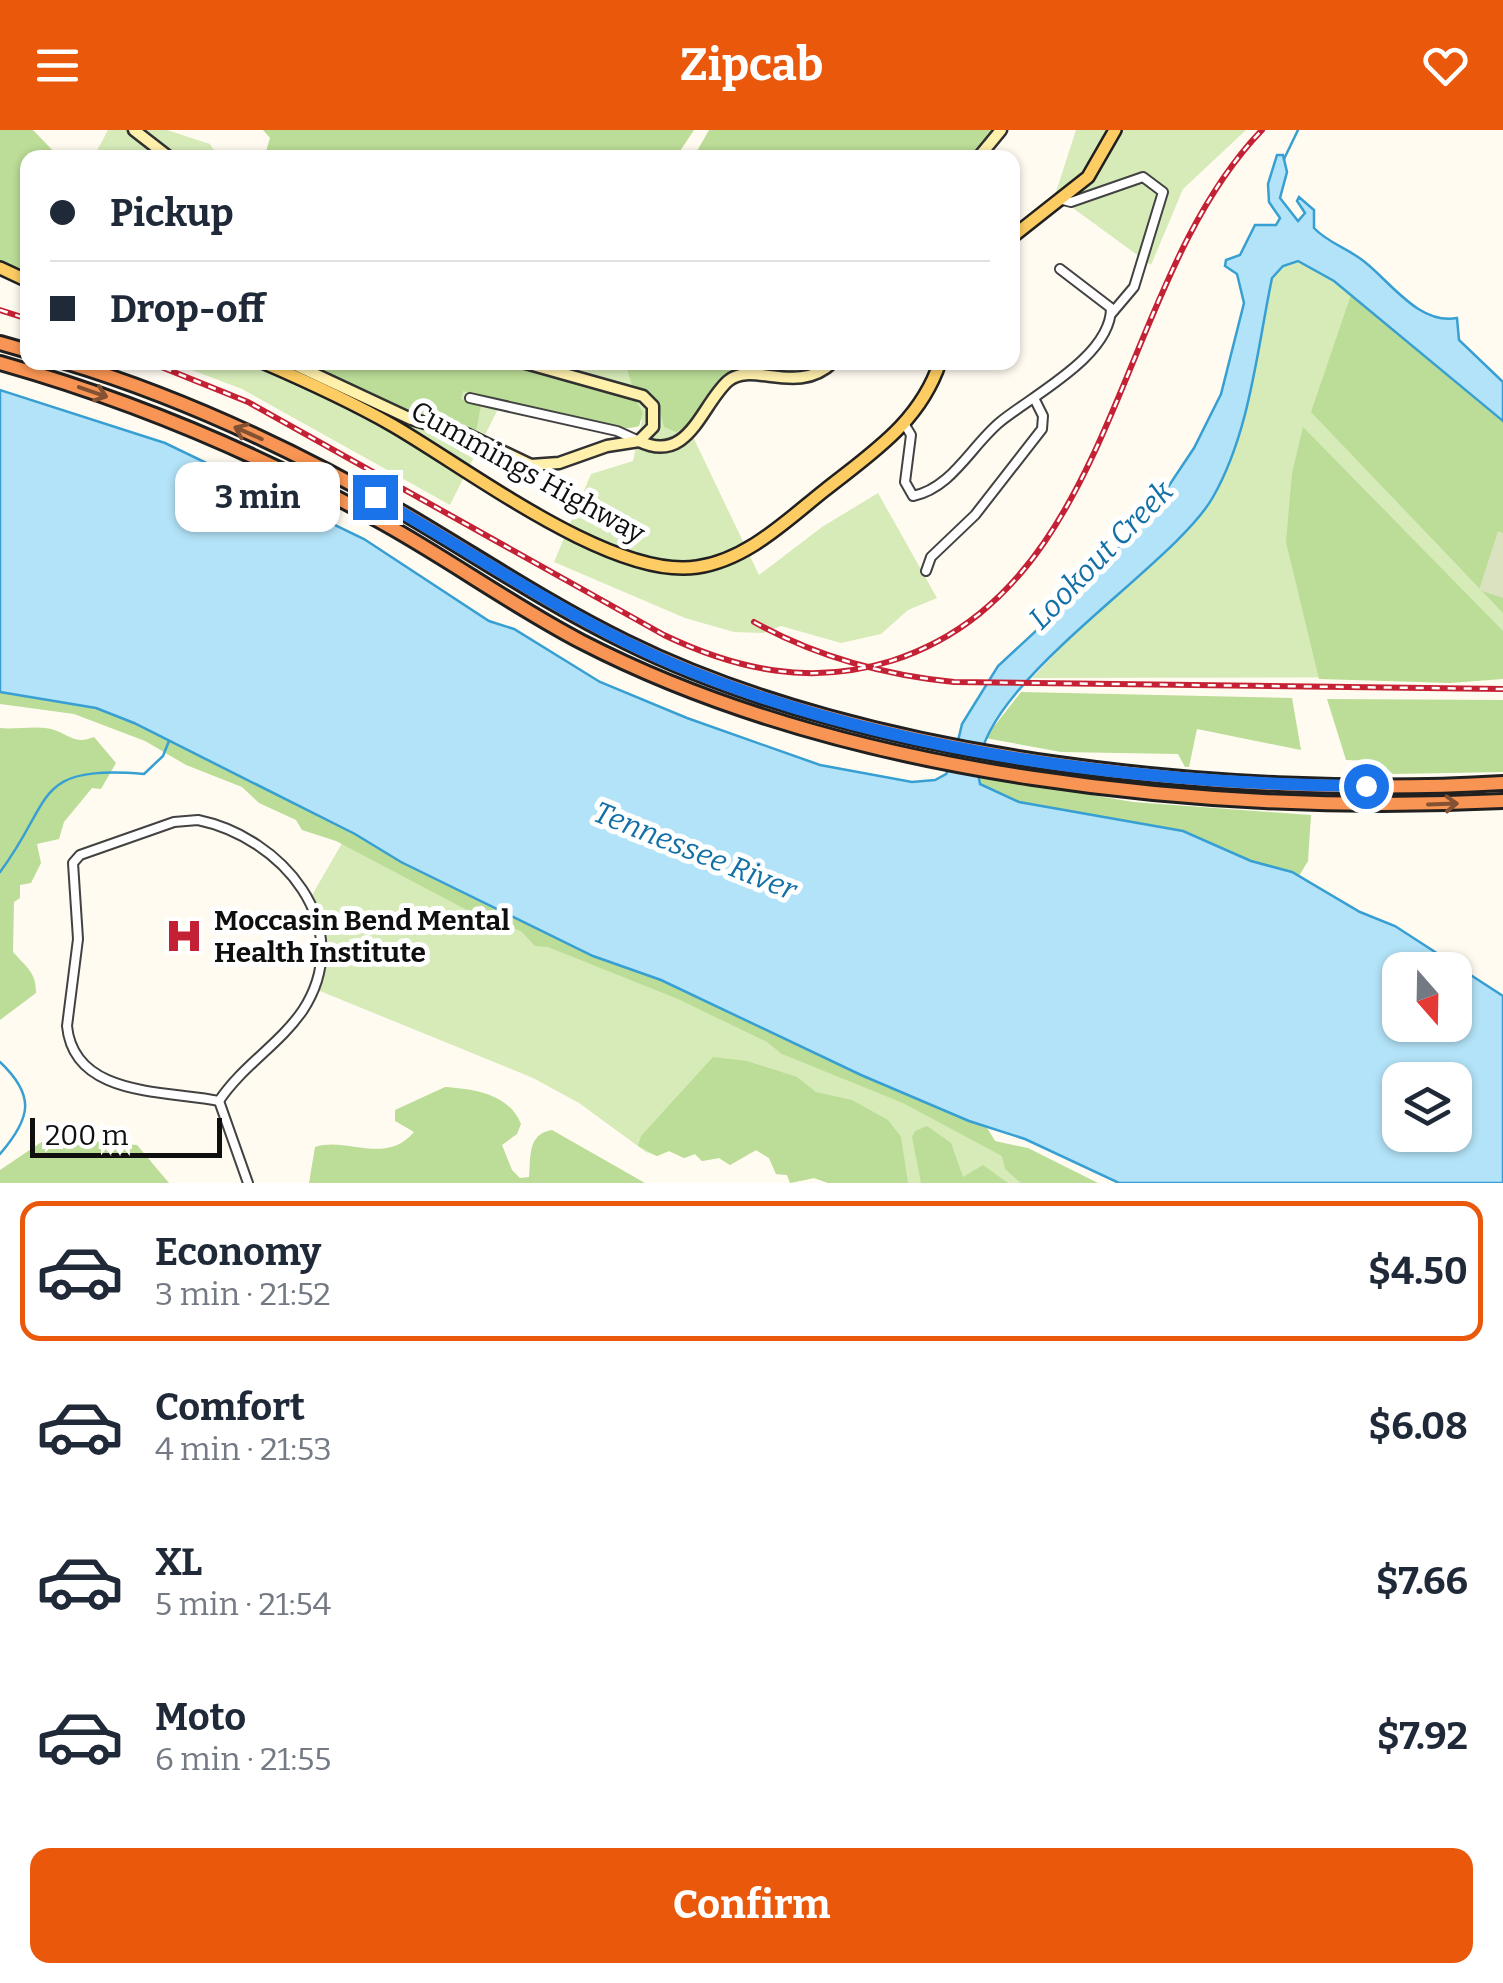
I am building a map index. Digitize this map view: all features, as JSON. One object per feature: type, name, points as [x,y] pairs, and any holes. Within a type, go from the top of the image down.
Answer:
[{"type":"highway","points":[[21,370],[138,408],[262,460],[380,521],[582,641],[691,690],[798,726],[938,758],[1117,788],[1265,802],[1503,801]]},
{"type":"highway","points":[[87,370],[277,446],[391,506],[579,619],[672,664],[795,706],[999,753],[1128,772],[1254,783],[1503,783]]},
{"type":"main road","points":[[134,130],[160,150]]},
{"type":"main road","points":[[985,150],[1001,130]]},
{"type":"main road","points":[[1020,231],[1063,200],[1100,160],[1116,130]]},
{"type":"main road","name":"Cummings Highway","points":[[279,370],[388,423],[596,545],[634,562],[670,569],[712,564],[750,547],[905,424],[929,391],[937,370]]},
{"type":"main road","points":[[306,370],[411,418],[466,434],[530,465],[559,463],[607,446],[639,441],[657,446],[678,441],[704,419],[726,383],[736,376],[800,380],[824,370]]},
{"type":"main road","points":[[550,370],[643,396],[653,406],[656,421],[639,441]]},
{"type":"street","points":[[905,424],[911,435],[904,482],[913,496],[934,490],[998,424],[1093,348],[1112,313],[1134,286],[1163,192],[1159,184],[1143,177],[1071,202],[1063,200]]},
{"type":"street","points":[[1060,268],[1112,313]]},
{"type":"street","points":[[470,398],[617,431],[639,441]]},
{"type":"street","points":[[926,571],[931,557],[975,515],[1001,476],[1042,429],[1042,416],[1034,398]]},
{"type":"street","points":[[174,822],[228,826],[287,866],[307,896],[320,954],[318,975],[305,1007],[235,1077],[219,1101],[112,1082],[82,1062],[68,1034],[78,939],[73,863],[80,855],[174,822]]},
{"type":"street","points":[[219,1101],[248,1183]]},
{"type":"green space","points":[[0,130],[33,130],[52,150],[20,150],[20,273],[0,263]]},
{"type":"green space","points":[[108,130],[167,130],[210,144],[214,150],[97,150]]},
{"type":"green space","points":[[263,130],[694,130],[681,150],[266,150],[270,138]]},
{"type":"green space","points":[[709,130],[993,130],[978,150],[698,150]]},
{"type":"green space","points":[[1076,130],[1246,130],[1183,189],[1151,265],[1055,195]]},
{"type":"green space","points":[[1298,261],[1334,281],[1503,421],[1503,677],[1032,678],[1090,617],[1165,551],[1272,277],[1283,266]]},
{"type":"green space","points":[[1351,295],[1503,421],[1503,613],[1311,412]]},
{"type":"green space","points":[[192,370],[748,370],[726,372],[688,421],[759,575],[822,527],[878,493],[937,598],[908,610],[881,634],[841,643],[781,626],[763,633],[734,632],[685,618],[554,562],[591,474],[633,461],[642,420],[511,383],[450,505],[242,389]]},
{"type":"green space","points":[[318,370],[532,370],[636,401],[643,413],[639,426],[604,426],[463,391],[461,399],[481,405],[476,432],[415,414]]},
{"type":"green space","points":[[627,370],[815,370],[791,375],[729,373],[698,419],[676,432],[664,427],[657,399],[632,385]]},
{"type":"green space","points":[[1303,427],[1503,631],[1503,679],[1450,683],[1319,679],[1286,542],[1292,473]]},
{"type":"green space","points":[[1498,531],[1503,533],[1503,598],[1479,590]]},
{"type":"green space","points":[[0,692],[96,708],[134,723],[355,834],[401,862],[593,956],[661,980],[845,1068],[987,1128],[995,1141],[1028,1148],[1098,1183],[1021,1183],[1005,1169],[1002,1156],[903,1103],[782,1054],[767,1042],[678,999],[548,947],[535,946],[521,931],[484,919],[336,841],[302,830],[296,820],[259,803],[242,787],[186,765],[145,741],[74,714],[0,704]]},
{"type":"green space","points":[[1021,692],[1292,698],[1301,750],[1197,729],[1189,767],[1185,767],[1178,754],[1061,752],[985,738]]},
{"type":"green space","points":[[1327,699],[1503,700],[1503,772],[1393,774],[1376,761],[1346,760]]},
{"type":"green space","points":[[0,728],[44,728],[78,740],[94,737],[116,763],[101,789],[92,788],[64,822],[59,839],[37,844],[41,863],[31,883],[20,885],[20,898],[14,902],[13,952],[32,975],[36,993],[0,1020]]},
{"type":"green space","points":[[978,776],[1133,802],[1311,815],[1308,861],[1299,876],[1251,861],[1182,831],[1019,802],[980,784]]},
{"type":"green space","points":[[349,831],[987,1128],[995,1141],[1088,1183],[828,1183],[814,1178],[790,1183],[787,1175],[776,1174],[769,1158],[756,1150],[730,1165],[719,1158],[702,1161],[695,1154],[684,1158],[669,1151],[657,1156],[646,1152],[579,1103],[533,1078],[320,991],[324,946],[311,897]]},
{"type":"green space","points":[[713,1057],[747,1061],[797,1077],[816,1092],[852,1100],[888,1120],[901,1137],[908,1183],[828,1183],[814,1178],[790,1183],[787,1175],[776,1174],[769,1158],[756,1150],[730,1165],[719,1158],[702,1161],[695,1154],[684,1158],[669,1151],[657,1156],[638,1146],[641,1136]]},
{"type":"green space","points":[[445,1087],[490,1095],[516,1114],[521,1124],[517,1134],[502,1145],[512,1170],[520,1178],[529,1177],[534,1141],[552,1130],[645,1183],[309,1183],[315,1147],[378,1149],[403,1142],[414,1132],[395,1121],[395,1110]]},
{"type":"green space","points":[[927,1126],[951,1143],[963,1177],[983,1165],[1008,1183],[921,1183],[912,1137],[915,1131]]},
{"type":"green space","points":[[49,1137],[137,1145],[169,1183],[0,1183],[0,1170]]},
{"type":"water","name":"Tennessee River","points":[[1277,155],[1283,155],[1287,172],[1280,198],[1298,221],[1305,213],[1297,201],[1299,197],[1314,210],[1314,228],[1360,258],[1407,301],[1431,315],[1457,318],[1459,340],[1503,382],[1503,421],[1334,281],[1298,261],[1283,266],[1272,278],[1244,418],[1213,497],[1190,527],[1033,674],[1001,712],[982,749],[980,784],[1019,802],[1183,831],[1251,861],[1292,872],[1360,912],[1395,926],[1435,952],[1382,952],[1382,1042],[1472,1042],[1472,976],[1503,996],[1503,1183],[1119,1183],[1025,1139],[969,1121],[861,1075],[661,980],[593,956],[401,862],[355,834],[134,723],[96,708],[0,692],[0,390],[165,443],[364,539],[489,621],[514,629],[600,682],[820,765],[912,782],[935,780],[946,774],[953,762],[962,724],[998,666],[1065,604],[1150,514],[1194,448],[1221,394],[1244,303],[1237,274],[1225,266],[1226,260],[1240,255],[1255,225],[1276,225],[1280,218],[1269,202],[1268,184]]},
{"type":"waterway","points":[[1284,159],[1298,130]]},
{"type":"waterway","points":[[0,872],[50,792],[82,775],[144,774],[163,756],[169,741]]},
{"type":"waterway","points":[[0,1062],[20,1086],[25,1107],[18,1129],[0,1154]]},
{"type":"railway","points":[[169,370],[248,402],[691,647],[775,670],[803,673],[861,668],[891,661],[966,624],[1024,569],[1069,502],[1173,268],[1213,194],[1262,130]]},
{"type":"railway","points":[[0,310],[20,316]]},
{"type":"railway","points":[[754,622],[851,662],[902,675],[954,682],[1503,689]]},
{"type":"place","name":"Moccasin Bend Mental Health Institute","points":[[184,936]]},
{"type":"route","points":[[375,497],[579,619],[672,664],[795,706],[940,741],[1056,762],[1254,783],[1366,786]]},
{"type":"water label","name":"Lookout Creek","points":[[1101,555]]}]
